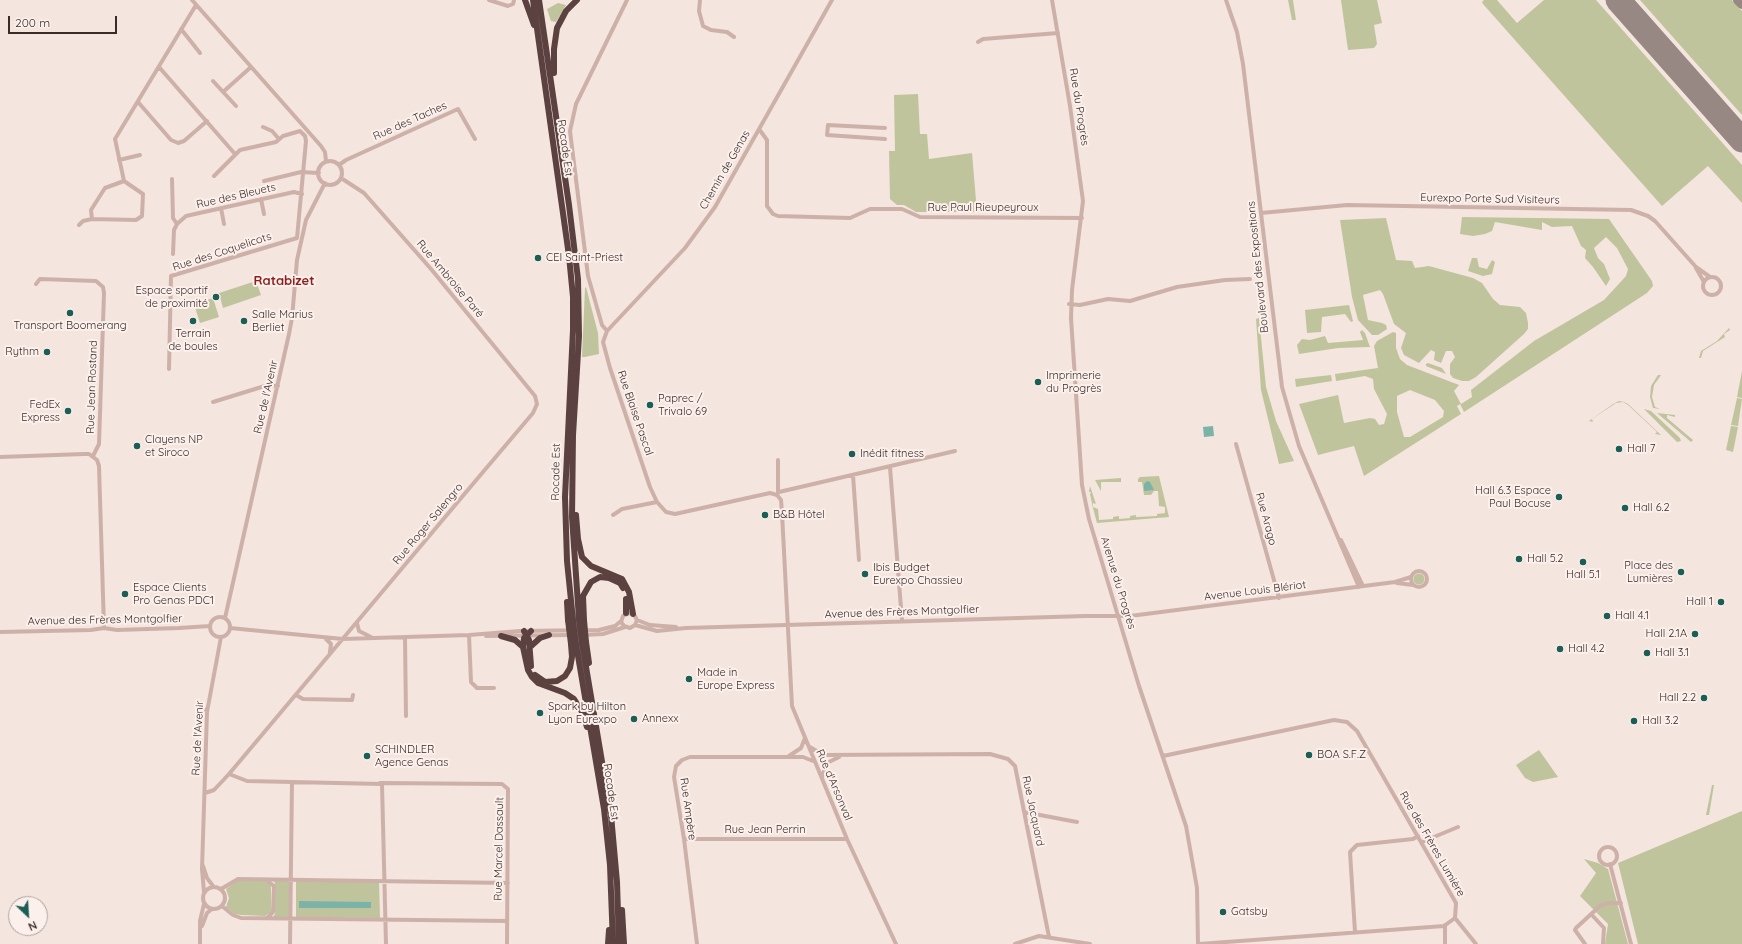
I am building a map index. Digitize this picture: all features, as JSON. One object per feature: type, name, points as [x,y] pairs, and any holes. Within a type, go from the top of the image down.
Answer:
[{"type":"highway","points":[[525,0],[533,22],[543,62]]},
{"type":"highway","name":"Rocade Est","points":[[533,0],[570,256],[573,297],[573,330],[565,497],[567,561],[604,809],[612,899],[613,944]]},
{"type":"highway","name":"Rocade Est","points":[[539,0],[555,102],[575,252],[579,301],[579,336],[572,472],[576,620]]},
{"type":"highway","points":[[555,102],[555,37],[560,21],[577,0]]},
{"type":"highway","points":[[572,472],[575,477],[576,518],[582,556],[591,566],[622,579],[629,592],[633,614]]},
{"type":"highway","points":[[527,633],[530,647],[531,668],[537,678],[545,682],[556,681],[565,676],[570,668],[572,657],[579,643],[576,620],[582,605],[584,591],[590,582],[600,577],[615,580],[623,586],[627,602],[626,614]]},
{"type":"highway","points":[[527,633],[524,638],[523,647],[528,670],[532,677],[538,683],[565,693],[574,699],[579,705],[588,731],[593,739]]},
{"type":"highway","points":[[530,647],[540,638],[549,635]]},
{"type":"highway","points":[[501,636],[515,640],[523,647]]},
{"type":"highway","name":"Rocade Est","points":[[579,643],[599,721],[597,727],[609,802],[617,882],[619,944]]},
{"type":"highway","points":[[617,882],[620,889],[624,944]]},
{"type":"highway","points":[[608,944],[609,904],[612,899]]},
{"type":"street","points":[[192,0],[321,146],[325,152],[326,161]]},
{"type":"street","points":[[489,0],[508,6],[513,4],[514,0]]},
{"type":"street","points":[[607,331],[602,325],[588,276],[570,131],[576,104],[627,0]]},
{"type":"street","points":[[700,0],[699,10],[703,26],[710,30],[727,32],[734,37]]},
{"type":"street","name":"Chemin de Genas","points":[[607,331],[695,236],[715,207],[832,0]]},
{"type":"street","name":"Rue du Progrès","points":[[1052,0],[1082,181],[1082,218]]},
{"type":"street","name":"Boulevard des Expositions","points":[[1226,0],[1237,32],[1243,64],[1283,394],[1298,442],[1361,587]]},
{"type":"street","points":[[79,225],[83,221],[92,219],[136,220],[142,216],[143,194],[124,181],[115,139],[196,5]]},
{"type":"street","points":[[181,29],[200,53]]},
{"type":"street","points":[[978,42],[983,38],[1058,33]]},
{"type":"street","points":[[159,66],[235,154]]},
{"type":"street","points":[[223,92],[251,67]]},
{"type":"street","points":[[213,81],[236,106]]},
{"type":"street","points":[[138,102],[171,140],[178,143],[184,141],[207,121]]},
{"type":"street","name":"Rue des Taches","points":[[339,165],[346,160],[458,109],[475,139]]},
{"type":"street","points":[[885,139],[827,135],[828,125],[886,128]]},
{"type":"street","points":[[264,127],[272,131],[279,139]]},
{"type":"street","name":"Rue Paul Rieupeyroux","points":[[759,129],[767,140],[767,206],[770,211],[778,216],[850,218],[870,209],[902,209],[920,217],[1082,218]]},
{"type":"street","points":[[214,176],[235,154],[247,148],[276,142],[283,136],[300,131],[305,136],[302,194]]},
{"type":"street","points":[[119,160],[140,155]]},
{"type":"street","points":[[332,160],[339,165],[342,170],[341,178],[333,185],[325,183],[320,179],[320,167],[326,161],[332,160]]},
{"type":"street","points":[[264,181],[304,172],[319,173]]},
{"type":"street","name":"Rue Ambroise Paré","points":[[341,178],[364,193],[374,204],[452,293],[537,400]]},
{"type":"street","points":[[172,179],[173,218],[177,224],[174,230],[173,254]]},
{"type":"street","points":[[92,219],[91,210],[105,188],[124,181]]},
{"type":"street","name":"Rue de l'Avenir","points":[[225,618],[292,318],[297,260],[306,220],[325,183]]},
{"type":"street","name":"Rue des Bleuets","points":[[177,224],[186,216],[294,192],[302,194]]},
{"type":"street","name":"Rue des Coquelicots","points":[[169,369],[171,276],[297,238],[302,194]]},
{"type":"street","points":[[261,199],[264,214]]},
{"type":"street","name":"Eurexpo Porte Sud Visiteurs","points":[[1261,213],[1347,205],[1631,210],[1648,216],[1696,267],[1710,277],[1716,278],[1720,282],[1718,293],[1712,295],[1706,293],[1703,288],[1704,282],[1696,267]]},
{"type":"street","points":[[221,208],[224,224]]},
{"type":"street","name":"Avenue du Progrès","points":[[1082,218],[1070,304],[1082,485],[1089,519],[1118,616],[1181,808],[1192,854],[1197,894],[1198,944]]},
{"type":"street","points":[[1704,282],[1710,277]]},
{"type":"street","name":"Rue Jean Rostand","points":[[36,284],[40,279],[96,281],[103,287],[99,444],[93,456]]},
{"type":"street","points":[[1070,304],[1080,305],[1108,299],[1130,302],[1177,286],[1225,280],[1250,279]]},
{"type":"street","name":"Rue Blaise Pascal","points":[[607,331],[603,337],[604,349],[657,502]]},
{"type":"street","points":[[213,402],[268,385],[278,386]]},
{"type":"street","name":"Rue Roger Salengro","points":[[205,793],[214,790],[229,774],[357,623],[532,413],[535,409],[537,400]]},
{"type":"street","name":"Rue Arago","points":[[1236,444],[1279,598]]},
{"type":"street","points":[[613,515],[622,509],[657,502],[666,512],[675,514],[770,493],[778,493],[955,451]]},
{"type":"street","points":[[0,457],[84,454],[93,456],[99,466],[104,628]]},
{"type":"street","name":"Rue d'Arsonval","points":[[778,460],[778,493],[781,500],[789,625],[790,694],[792,706],[846,839],[896,944]]},
{"type":"street","points":[[890,467],[902,621]]},
{"type":"street","points":[[853,475],[859,560]]},
{"type":"street","points":[[1418,571],[1423,572],[1427,577],[1426,583],[1418,588],[1413,585],[1412,577],[1418,571]]},
{"type":"street","name":"Avenue Louis Blériot","points":[[1118,616],[1279,598],[1395,582],[1412,577]]},
{"type":"street","name":"Avenue Louis Blériot","points":[[1395,582],[1413,585]]},
{"type":"street","points":[[625,627],[621,621],[626,614],[633,614],[637,620],[635,625]]},
{"type":"street","name":"Avenue des Frères Montgolfier","points":[[469,635],[501,636],[527,633],[549,635],[603,634],[625,627],[630,628],[635,625],[657,631],[686,628],[1118,616]]},
{"type":"street","points":[[217,617],[225,618],[229,622],[230,628],[228,633],[221,637],[213,634],[210,626],[212,620],[217,617]]},
{"type":"street","name":"Avenue des Frères Montgolfier","points":[[637,620],[650,625],[686,628]]},
{"type":"street","name":"Avenue des Frères Montgolfier","points":[[230,628],[324,638],[375,639],[599,630],[615,626],[621,621]]},
{"type":"street","points":[[357,623],[360,631],[364,635],[375,639]]},
{"type":"street","name":"Avenue des Frères Montgolfier","points":[[0,632],[91,630],[104,628],[125,630],[210,626]]},
{"type":"street","points":[[469,635],[471,682],[477,688],[494,688]]},
{"type":"street","name":"Rue de l'Avenir","points":[[205,793],[207,710],[221,637]]},
{"type":"street","points":[[324,638],[331,644],[331,650],[328,656]]},
{"type":"street","points":[[405,638],[406,716]]},
{"type":"street","points":[[296,695],[303,700],[352,700],[352,695]]},
{"type":"street","points":[[200,708],[207,710]]},
{"type":"street","name":"Rue des Frères Lumière","points":[[1163,756],[1340,720],[1351,725],[1357,731],[1454,898],[1457,908],[1456,918]]},
{"type":"street","points":[[787,756],[801,748],[805,738]]},
{"type":"street","name":"Rue Jacquard","points":[[807,744],[812,750],[820,754],[843,756],[990,754],[1008,759],[1015,766],[1049,937]]},
{"type":"street","name":"Rue Ampère","points":[[697,944],[684,839],[674,777],[676,766],[682,760],[690,757],[787,756],[807,758],[816,765]]},
{"type":"street","name":"Rue Jacquard","points":[[822,778],[824,769],[828,762],[843,756]]},
{"type":"street","name":"Rue Marcel Dassault","points":[[229,774],[247,781],[502,784],[506,786],[509,792],[507,944]]},
{"type":"street","points":[[290,944],[292,782]]},
{"type":"street","points":[[379,783],[383,787],[386,944]]},
{"type":"street","points":[[200,944],[204,904],[202,864],[205,793]]},
{"type":"street","points":[[1024,812],[1077,822]]},
{"type":"street","points":[[1422,842],[1458,827]]},
{"type":"street","points":[[1355,932],[1350,852],[1357,845],[1413,839],[1418,836]]},
{"type":"street","name":"Rue Jean Perrin","points":[[684,839],[846,839]]},
{"type":"street","points":[[1606,847],[1612,848],[1616,854],[1614,861],[1610,864],[1603,863],[1600,857],[1600,852],[1606,847]]},
{"type":"street","points":[[201,928],[207,913],[212,909],[222,906],[226,898],[221,889],[214,886],[207,878],[202,864]]},
{"type":"street","points":[[1610,864],[1631,944]]},
{"type":"street","points":[[221,889],[238,879],[508,883]]},
{"type":"street","points":[[264,879],[272,882],[274,886],[273,912],[267,918]]},
{"type":"street","points":[[204,892],[208,888],[214,886]]},
{"type":"street","points":[[1585,944],[1575,930],[1605,903],[1621,903]]},
{"type":"street","points":[[204,904],[212,909]]},
{"type":"street","points":[[222,906],[236,916],[267,918],[386,921],[507,921]]},
{"type":"street","points":[[1591,914],[1604,928],[1603,944]]},
{"type":"street","points":[[1198,944],[1445,925],[1456,918],[1476,944]]},
{"type":"street","points":[[1445,925],[1445,944]]},
{"type":"street","points":[[1015,944],[1039,936],[1090,944]]},
{"type":"green space","points":[[1288,0],[1293,0],[1296,20],[1292,20]]},
{"type":"green space","points":[[1341,0],[1377,0],[1382,23],[1374,25],[1377,44],[1374,48],[1348,50]]},
{"type":"green space","points":[[1484,0],[1497,0],[1517,23],[1544,0],[1596,0],[1742,165],[1742,203],[1708,166],[1662,206],[1483,4],[1482,2]]},
{"type":"green space","points":[[1640,0],[1732,0],[1742,11],[1742,115]]},
{"type":"green space","points":[[558,3],[566,5],[556,22],[551,21],[547,9]]},
{"type":"green space","points":[[918,94],[920,134],[927,134],[929,159],[972,153],[977,212],[916,212],[904,205],[897,205],[890,199],[889,151],[895,151],[894,95]]},
{"type":"green space","points":[[1462,217],[1609,219],[1652,281],[1653,286],[1647,293],[1464,412],[1460,404],[1457,406],[1461,414],[1364,476],[1354,446],[1318,455],[1299,404],[1338,395],[1344,423],[1370,418],[1375,419],[1379,425],[1384,424],[1387,414],[1374,389],[1373,379],[1365,376],[1336,381],[1335,374],[1378,368],[1374,346],[1377,341],[1393,332],[1396,333],[1396,348],[1400,359],[1407,365],[1459,385],[1454,391],[1461,404],[1472,397],[1471,390],[1534,341],[1604,300],[1626,276],[1628,269],[1617,248],[1606,237],[1594,248],[1598,258],[1604,264],[1610,279],[1606,286],[1585,258],[1586,250],[1581,246],[1572,226],[1552,227],[1542,222],[1542,230],[1495,222],[1492,231],[1485,234],[1473,236],[1460,234]],"holes":[[[1410,390],[1435,400],[1444,411],[1443,417],[1410,437],[1404,437],[1397,412],[1397,396]]]},
{"type":"green space","points":[[1386,218],[1396,260],[1412,261],[1415,268],[1429,266],[1473,278],[1482,283],[1493,299],[1500,305],[1520,307],[1526,313],[1528,329],[1524,334],[1476,377],[1469,381],[1462,381],[1453,378],[1450,374],[1450,364],[1455,357],[1452,351],[1446,351],[1441,363],[1434,360],[1435,352],[1431,350],[1419,363],[1404,355],[1401,348],[1406,333],[1394,324],[1383,294],[1380,290],[1363,295],[1368,320],[1382,323],[1386,325],[1387,329],[1378,335],[1372,335],[1358,320],[1352,297],[1340,220]]},
{"type":"green space","points":[[1472,258],[1477,258],[1479,267],[1487,269],[1492,260],[1495,262],[1492,274],[1483,276],[1468,271]]},
{"type":"green space","points":[[256,281],[261,295],[223,308],[219,293]]},
{"type":"green space","points":[[586,287],[598,333],[599,354],[582,357],[585,288]]},
{"type":"green space","points":[[213,298],[219,317],[200,323],[194,304]]},
{"type":"green space","points":[[1349,305],[1353,321],[1351,322],[1345,314],[1322,317],[1321,332],[1307,333],[1305,310]]},
{"type":"green space","points":[[1259,318],[1266,387],[1276,421],[1294,461],[1279,464],[1261,390],[1256,319]]},
{"type":"green space","points":[[1729,328],[1730,330],[1724,334],[1725,337],[1703,351],[1701,358],[1699,358],[1701,351],[1717,341]]},
{"type":"green space","points":[[1362,330],[1365,333],[1370,347],[1338,348],[1299,354],[1297,345],[1302,339],[1310,340],[1325,336],[1328,343],[1363,340],[1360,332]]},
{"type":"green space","points":[[1428,363],[1442,368],[1446,374],[1426,366]]},
{"type":"green space","points":[[1742,371],[1742,398],[1737,397]]},
{"type":"green space","points":[[1331,375],[1332,381],[1296,387],[1295,379]]},
{"type":"green space","points":[[1658,375],[1661,375],[1654,385],[1652,397],[1655,407],[1660,409],[1653,408],[1650,397],[1651,386]]},
{"type":"green space","points":[[1737,398],[1742,399],[1738,426],[1731,425]]},
{"type":"green space","points":[[1619,401],[1624,402],[1628,404],[1661,435],[1655,434],[1657,432],[1623,402],[1616,403],[1592,419],[1593,422],[1589,421],[1613,404]]},
{"type":"green space","points":[[1644,409],[1651,411],[1680,438],[1681,441],[1677,442]]},
{"type":"green space","points":[[1657,413],[1675,415],[1675,417],[1667,415],[1667,418],[1693,440],[1691,442]]},
{"type":"green space","points":[[1731,426],[1738,427],[1733,452],[1726,450]]},
{"type":"green space","points":[[1159,476],[1169,517],[1097,523],[1093,508],[1090,494],[1091,492],[1089,492],[1090,486],[1096,504],[1093,503],[1093,507],[1098,509],[1099,520],[1113,519],[1113,517],[1119,516],[1119,519],[1130,518],[1130,516],[1136,515],[1136,517],[1157,516],[1157,514],[1165,513],[1165,507],[1159,506],[1158,491],[1154,491],[1151,495],[1144,495],[1142,482],[1138,482],[1138,479],[1140,477]]},
{"type":"green space","points":[[1121,478],[1121,482],[1101,482],[1101,491],[1095,480]]},
{"type":"green space","points":[[1417,574],[1421,574],[1423,575],[1423,583],[1417,584],[1414,581],[1414,577]]},
{"type":"green space","points":[[1539,750],[1558,777],[1533,782],[1525,778],[1516,765]]},
{"type":"green space","points":[[1712,785],[1714,785],[1709,815],[1706,815]]},
{"type":"green space","points":[[1742,811],[1742,944],[1638,944],[1618,863]]},
{"type":"green space","points":[[1584,859],[1598,863],[1608,869],[1628,944],[1605,944],[1608,924],[1580,896],[1596,873]]},
{"type":"green space","points":[[273,880],[289,880],[289,917],[273,917],[275,914],[275,883]]},
{"type":"green space","points":[[296,880],[379,881],[380,918],[296,917]]},
{"type":"green space","points":[[237,881],[265,881],[271,885],[271,912],[265,916],[241,915],[235,914],[226,907],[229,898],[226,889]]},
{"type":"water","points":[[1213,426],[1214,436],[1204,437],[1203,427]]},
{"type":"water","points":[[1147,481],[1150,482],[1154,490],[1144,491],[1144,484]]},
{"type":"water","points":[[299,901],[371,902],[371,908],[299,908]]},
{"type":"taxiway","points":[[1738,0],[1742,4]]},
{"type":"runway","points":[[1618,0],[1742,140]]},
{"type":"place","name":"CEI Saint-Priest","points":[[538,258]]},
{"type":"place","name":"Espace sportif de proximité","points":[[216,297]]},
{"type":"place","name":"Transport Boomerang","points":[[70,313]]},
{"type":"place","name":"Terrain de boules","points":[[193,321]]},
{"type":"place","name":"Salle Marius Berliet","points":[[244,321]]},
{"type":"place","name":"Rythm","points":[[47,352]]},
{"type":"place","name":"Imprimerie du Progrès","points":[[1038,382]]},
{"type":"place","name":"Paprec / Trivalo 69","points":[[650,405]]},
{"type":"place","name":"FedEx Express","points":[[68,411]]},
{"type":"place","name":"Clayens NP et Siroco","points":[[137,446]]},
{"type":"place","name":"Hall 7","points":[[1619,449]]},
{"type":"place","name":"Inédit fitness","points":[[852,454]]},
{"type":"place","name":"Hall 6.3 Espace Paul Bocuse","points":[[1559,497]]},
{"type":"place","name":"Hall 6.2","points":[[1625,508]]},
{"type":"place","name":"B&B Hôtel","points":[[765,515]]},
{"type":"place","name":"Hall 5.2","points":[[1519,559]]},
{"type":"place","name":"Hall 5.1","points":[[1583,562]]},
{"type":"place","name":"Place des Lumières","points":[[1681,572]]},
{"type":"place","name":"Ibis Budget Eurexpo Chassieu","points":[[865,574]]},
{"type":"place","name":"Espace Clients Pro Genas PDC1","points":[[125,594]]},
{"type":"place","name":"Hall 1","points":[[1721,602]]},
{"type":"place","name":"Hall 4.1","points":[[1607,616]]},
{"type":"place","name":"Hall 2.1A","points":[[1695,634]]},
{"type":"place","name":"Hall 4.2","points":[[1560,649]]},
{"type":"place","name":"Hall 3.1","points":[[1647,653]]},
{"type":"place","name":"Made in Europe Express","points":[[689,679]]},
{"type":"place","name":"Hall 2.2","points":[[1704,698]]},
{"type":"place","name":"Spark by Hilton Lyon Eurexpo","points":[[540,713]]},
{"type":"place","name":"Annexx","points":[[634,719]]},
{"type":"place","name":"Hall 3.2","points":[[1634,721]]},
{"type":"place","name":"BOA S.F.Z","points":[[1309,755]]},
{"type":"place","name":"SCHINDLER Agence Genas","points":[[367,756]]},
{"type":"place","name":"Gatsby","points":[[1223,912]]},
{"type":"district","name":"Ratabizet","points":[[284,281]]}]
